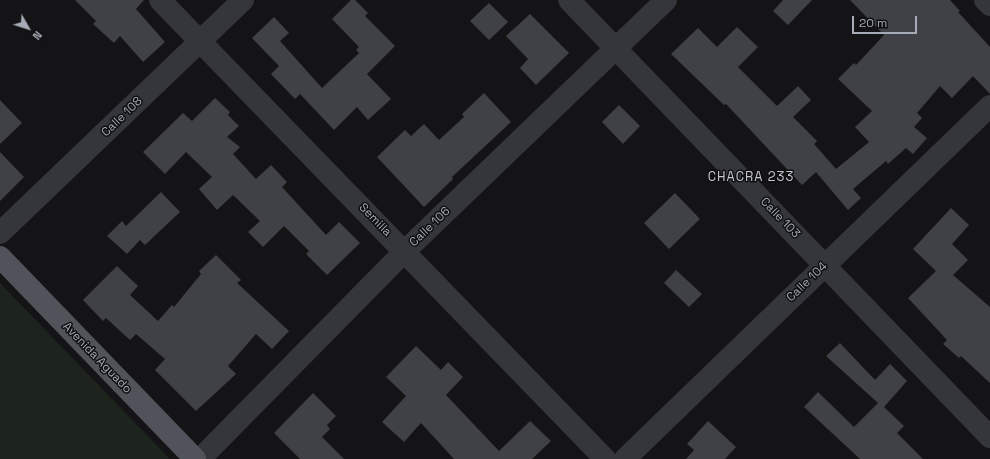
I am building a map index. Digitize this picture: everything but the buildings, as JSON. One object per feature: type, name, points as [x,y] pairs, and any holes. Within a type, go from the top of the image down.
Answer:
[{"type":"main road","name":"Avenida Aguado","points":[[0,257],[195,459]]},
{"type":"main road","name":"Avenida Aguado","points":[[0,274],[177,459]]},
{"type":"street","name":"Semilla","points":[[160,0],[605,459]]},
{"type":"street","name":"Calle 108","points":[[0,233],[243,0]]},
{"type":"street","name":"Calle 103","points":[[569,0],[990,437]]},
{"type":"street","name":"Calle 106","points":[[200,459],[405,251],[666,0]]},
{"type":"street","points":[[986,0],[990,5]]},
{"type":"street","name":"Calle 104","points":[[625,459],[990,106]]},
{"type":"shaded area","points":[[0,283],[170,459],[0,459]]},
{"type":"district","name":"CHACRA 233","points":[[751,177]]}]
